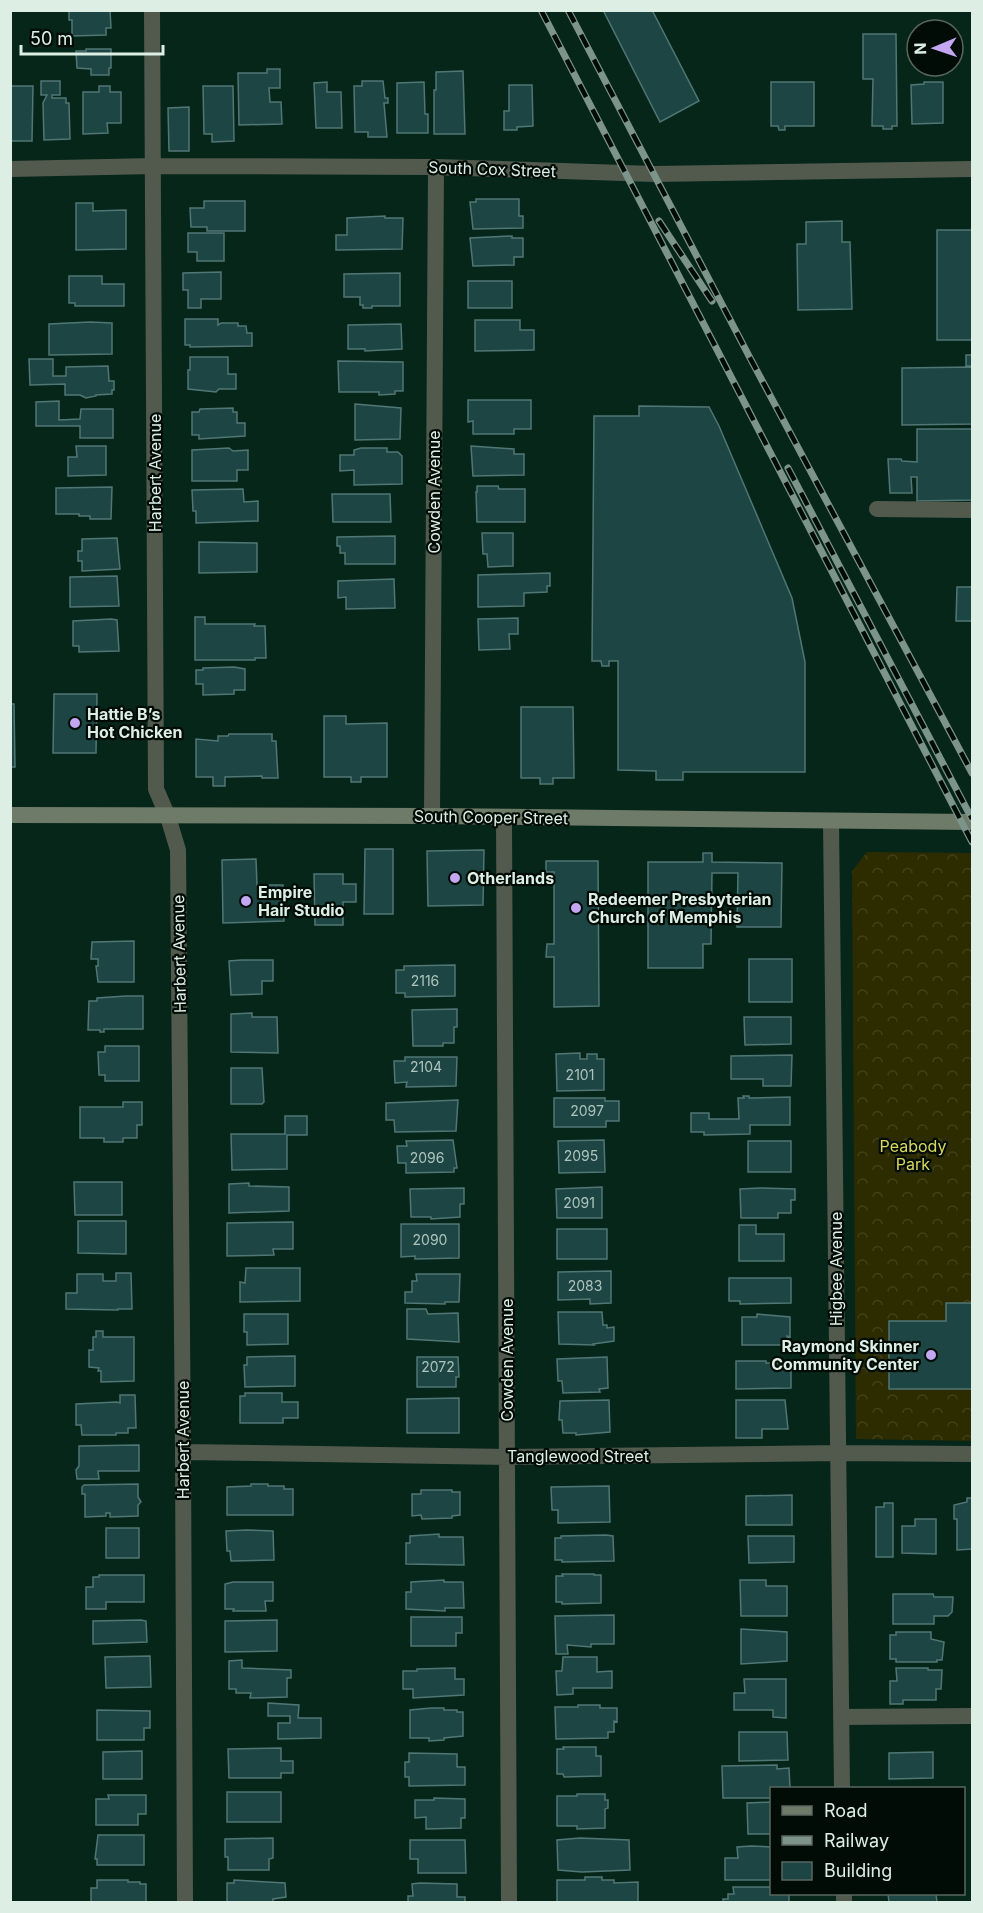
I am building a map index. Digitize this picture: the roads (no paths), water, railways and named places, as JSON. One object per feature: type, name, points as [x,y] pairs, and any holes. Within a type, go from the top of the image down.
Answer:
[{"type":"main road","name":"South Cooper Street","points":[[10,815],[432,816],[972,822]]},
{"type":"street","name":"Harbert Avenue","points":[[153,10],[156,789],[178,850],[185,1902]]},
{"type":"street","name":"South Cox Street","points":[[10,169],[154,166],[436,167],[654,174],[972,169]]},
{"type":"street","name":"Cowden Avenue","points":[[432,816],[436,167]]},
{"type":"street","points":[[877,509],[972,510]]},
{"type":"street","name":"Cowden Avenue","points":[[504,818],[509,1902]]},
{"type":"street","name":"Higbee Avenue","points":[[831,820],[842,1787]]},
{"type":"street","name":"Tanglewood Street","points":[[183,1452],[508,1457],[972,1454]]},
{"type":"street","points":[[841,1717],[972,1716]]},
{"type":"railway","points":[[541,10],[972,842]]},
{"type":"railway","points":[[568,10],[749,356],[972,773]]},
{"type":"railway","points":[[659,221],[712,301]]},
{"type":"railway","points":[[788,468],[972,819]]},
{"type":"place","name":"Hattie B’s Hot Chicken","points":[[75,723]]},
{"type":"place","name":"Otherlands","points":[[455,878]]},
{"type":"place","name":"Empire Hair Studio","points":[[246,901]]},
{"type":"place","name":"Redeemer Presbyterian Church of Memphis","points":[[576,908]]},
{"type":"place","name":"Raymond Skinner Community Center","points":[[931,1355]]},
{"type":"park label","name":"Peabody Park","points":[[913,1155]]}]
